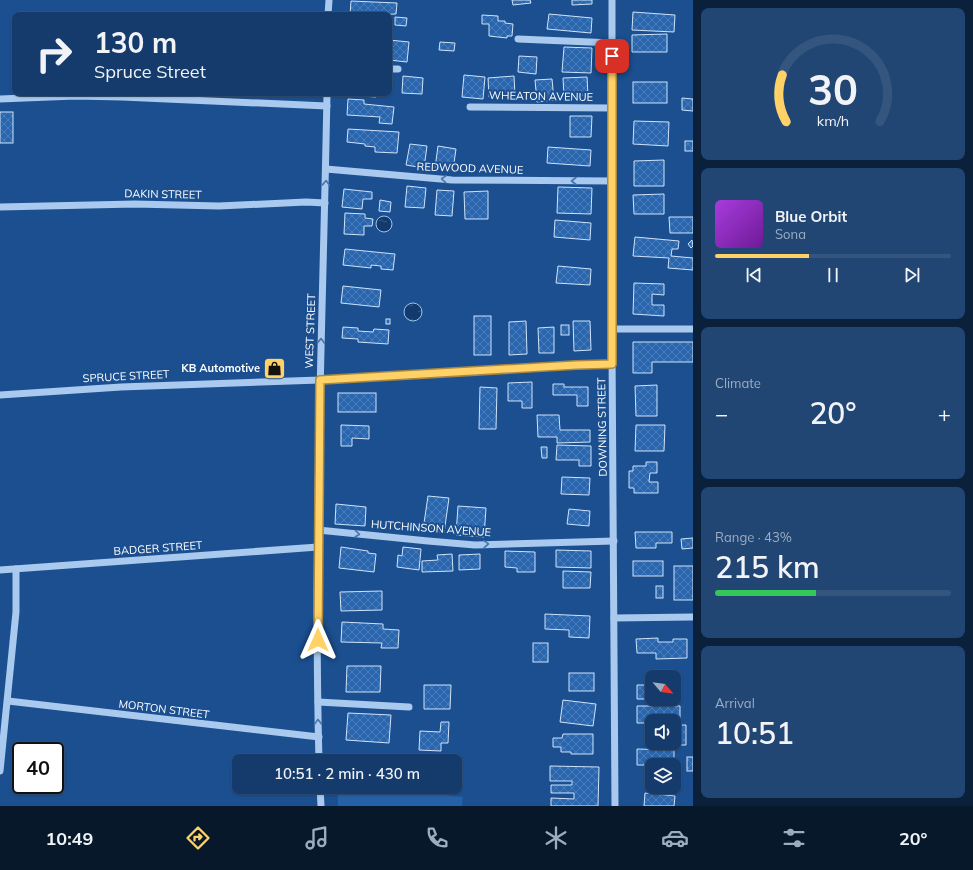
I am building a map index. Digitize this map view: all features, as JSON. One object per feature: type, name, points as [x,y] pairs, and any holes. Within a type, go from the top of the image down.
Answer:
[{"type":"street","points":[[328,12],[329,0]]},
{"type":"street","name":"DOWNING STREET","points":[[612,0],[612,364],[615,806]]},
{"type":"street","points":[[518,39],[613,43]]},
{"type":"street","points":[[392,69],[398,70]]},
{"type":"street","points":[[0,99],[75,96],[122,97],[327,106]]},
{"type":"street","name":"WEST STREET","points":[[320,754],[318,702],[318,530],[327,96]]},
{"type":"street","name":"WHEATON AVENUE","points":[[470,107],[612,108]]},
{"type":"street","name":"REDWOOD AVENUE","points":[[326,169],[452,180],[613,181]]},
{"type":"street","name":"DAKIN STREET","points":[[0,206],[135,204],[219,206],[306,202],[325,203]]},
{"type":"street","points":[[612,330],[693,329]]},
{"type":"street","name":"SPRUCE STREET","points":[[0,394],[121,387],[320,380],[612,364]]},
{"type":"street","name":"HUTCHINSON AVENUE","points":[[318,530],[475,544],[614,541]]},
{"type":"street","name":"BADGER STREET","points":[[0,570],[318,547]]},
{"type":"street","points":[[0,771],[16,612],[16,569]]},
{"type":"street","points":[[614,618],[693,617]]},
{"type":"street","name":"MORTON STREET","points":[[8,701],[319,737]]},
{"type":"street","points":[[318,702],[409,707]]},
{"type":"street","points":[[320,794],[321,806]]},
{"type":"shaded area","points":[[338,794],[437,794],[463,797],[462,806],[338,806]]},
{"type":"water","points":[[384,216],[390,218],[392,224],[390,230],[384,232],[378,230],[376,224],[378,218]]},
{"type":"water","points":[[413,303],[419,306],[422,312],[419,318],[413,321],[407,318],[404,312],[407,306]]},
{"type":"building","points":[[512,0],[530,0],[531,3],[513,5]]},
{"type":"building","points":[[572,0],[592,0],[592,4],[572,5]]},
{"type":"building","points":[[351,1],[397,3],[396,14],[392,14],[392,12],[350,12]]},
{"type":"building","points":[[633,12],[675,15],[674,32],[632,30]]},
{"type":"building","points":[[549,14],[592,18],[591,33],[547,29]]},
{"type":"building","points":[[482,15],[498,16],[498,21],[505,21],[505,23],[513,24],[512,36],[507,36],[507,38],[489,36],[489,24],[482,24]]},
{"type":"building","points":[[395,17],[407,18],[406,26],[395,25]]},
{"type":"building","points":[[667,34],[667,52],[632,52],[632,35]]},
{"type":"building","points":[[392,40],[409,42],[407,62],[392,60]]},
{"type":"building","points":[[440,42],[455,43],[454,51],[439,50]]},
{"type":"building","points":[[564,47],[592,48],[591,73],[562,72]]},
{"type":"building","points":[[519,56],[537,57],[536,74],[518,72]]},
{"type":"building","points":[[464,75],[485,77],[483,99],[462,97]]},
{"type":"building","points":[[403,76],[423,78],[422,94],[402,93]]},
{"type":"building","points":[[514,76],[515,95],[489,97],[488,78]]},
{"type":"building","points":[[587,77],[588,95],[564,96],[563,78]]},
{"type":"building","points":[[552,79],[554,100],[537,102],[535,80]]},
{"type":"building","points":[[633,82],[667,82],[667,103],[633,103]]},
{"type":"building","points":[[682,98],[693,99],[693,111],[682,110]]},
{"type":"building","points":[[348,99],[364,100],[364,104],[394,107],[392,124],[379,123],[380,117],[347,115]]},
{"type":"building","points":[[0,112],[13,112],[13,143],[0,143]]},
{"type":"building","points":[[570,116],[592,116],[591,137],[570,137]]},
{"type":"building","points":[[634,121],[669,122],[668,146],[633,144]]},
{"type":"building","points":[[348,129],[399,132],[397,153],[375,152],[375,147],[347,142]]},
{"type":"building","points":[[685,141],[693,141],[693,151],[685,151]]},
{"type":"building","points":[[410,144],[427,146],[424,168],[406,165]]},
{"type":"building","points":[[438,146],[456,149],[453,170],[435,168]]},
{"type":"building","points":[[548,147],[591,150],[590,166],[547,163]]},
{"type":"building","points":[[664,160],[664,186],[634,186],[634,161]]},
{"type":"building","points":[[407,186],[426,188],[424,208],[405,207]]},
{"type":"building","points":[[558,187],[592,188],[591,214],[557,213]]},
{"type":"building","points":[[344,189],[372,192],[372,199],[363,199],[362,209],[342,207]]},
{"type":"building","points":[[437,190],[454,191],[452,216],[435,215]]},
{"type":"building","points":[[488,191],[488,219],[465,219],[464,192]]},
{"type":"building","points":[[664,194],[664,214],[634,214],[633,195]]},
{"type":"building","points":[[380,200],[391,202],[390,212],[379,211]]},
{"type":"building","points":[[345,213],[365,214],[365,218],[373,219],[372,226],[364,226],[364,235],[344,234]]},
{"type":"building","points":[[669,217],[693,217],[693,233],[670,233]]},
{"type":"building","points":[[555,220],[591,223],[590,240],[554,237]]},
{"type":"building","points":[[635,237],[679,241],[678,249],[672,249],[671,256],[693,258],[693,270],[668,268],[669,258],[633,256]]},
{"type":"building","points":[[692,240],[693,246],[691,248],[688,244]]},
{"type":"building","points":[[345,249],[395,254],[393,270],[381,269],[381,266],[371,265],[371,268],[343,265]]},
{"type":"building","points":[[558,266],[591,269],[590,285],[556,283]]},
{"type":"building","points":[[634,283],[664,284],[664,295],[652,294],[652,305],[664,305],[664,316],[633,314]]},
{"type":"building","points":[[343,286],[381,290],[379,307],[341,303]]},
{"type":"building","points":[[474,316],[491,316],[491,355],[474,355]]},
{"type":"building","points":[[386,319],[390,319],[390,324],[386,324]]},
{"type":"building","points":[[526,321],[527,354],[509,355],[509,322]]},
{"type":"building","points":[[573,321],[590,321],[591,350],[574,351]]},
{"type":"building","points":[[561,325],[569,325],[569,335],[561,335]]},
{"type":"building","points":[[343,327],[358,328],[358,331],[373,332],[374,329],[389,330],[388,344],[358,342],[358,339],[342,338]]},
{"type":"building","points":[[554,327],[554,353],[539,353],[538,328]]},
{"type":"building","points":[[633,342],[693,342],[693,362],[652,362],[652,373],[633,373]]},
{"type":"building","points":[[532,382],[532,408],[522,408],[522,401],[508,401],[508,383]]},
{"type":"building","points":[[553,384],[564,384],[564,387],[588,387],[588,406],[577,406],[577,395],[553,395]]},
{"type":"building","points":[[657,385],[657,416],[636,416],[635,386]]},
{"type":"building","points":[[480,387],[497,388],[496,429],[479,429]]},
{"type":"building","points":[[338,393],[376,393],[376,412],[338,412]]},
{"type":"building","points":[[537,415],[559,415],[560,430],[590,430],[590,442],[557,443],[557,437],[538,437]]},
{"type":"building","points":[[341,425],[369,426],[369,439],[352,438],[352,446],[341,446]]},
{"type":"building","points":[[636,425],[665,425],[664,451],[635,451]]},
{"type":"building","points":[[557,445],[591,446],[591,466],[579,466],[579,460],[556,460]]},
{"type":"building","points":[[541,447],[547,447],[547,458],[542,458]]},
{"type":"building","points":[[646,462],[657,462],[657,473],[650,473],[649,482],[658,482],[658,493],[634,493],[634,488],[629,488],[629,471],[633,471],[633,466],[646,466]]},
{"type":"building","points":[[562,477],[590,478],[589,495],[561,494]]},
{"type":"building","points":[[428,496],[449,498],[444,533],[423,530]]},
{"type":"building","points":[[336,504],[366,507],[365,526],[335,524]]},
{"type":"building","points":[[458,506],[486,508],[484,537],[456,535]]},
{"type":"building","points":[[569,509],[590,511],[589,526],[567,524]]},
{"type":"building","points":[[635,532],[672,532],[672,543],[656,543],[656,548],[636,548]]},
{"type":"building","points":[[693,538],[693,548],[682,549],[681,539]]},
{"type":"building","points":[[341,547],[368,551],[368,553],[376,554],[374,572],[339,568]]},
{"type":"building","points":[[403,547],[421,549],[419,570],[397,567],[398,555],[402,556]]},
{"type":"building","points":[[556,550],[591,551],[591,568],[556,567]]},
{"type":"building","points":[[505,551],[535,552],[535,572],[517,572],[517,568],[505,567]]},
{"type":"building","points":[[452,554],[453,571],[422,572],[422,561],[438,560],[437,555]]},
{"type":"building","points":[[480,554],[480,569],[459,570],[459,555]]},
{"type":"building","points":[[633,561],[663,561],[663,576],[633,576]]},
{"type":"building","points":[[674,566],[693,566],[693,600],[674,600]]},
{"type":"building","points":[[563,571],[591,572],[590,588],[563,588]]},
{"type":"building","points":[[656,586],[663,586],[663,598],[656,598]]},
{"type":"building","points":[[382,591],[382,610],[341,611],[340,592]]},
{"type":"building","points":[[545,614],[590,616],[589,638],[569,637],[569,630],[545,629]]},
{"type":"building","points":[[342,622],[383,624],[383,629],[399,630],[398,648],[381,648],[382,643],[341,642]]},
{"type":"building","points":[[658,638],[658,642],[673,642],[673,639],[687,639],[687,658],[656,659],[656,653],[637,653],[636,639]]},
{"type":"building","points":[[533,643],[548,643],[548,662],[533,662]]},
{"type":"building","points":[[347,666],[381,666],[380,692],[346,692]]},
{"type":"building","points":[[569,673],[594,673],[594,691],[569,691]]},
{"type":"building","points":[[424,685],[451,685],[450,709],[424,709]]},
{"type":"building","points":[[637,685],[645,685],[645,699],[637,699]]},
{"type":"building","points":[[563,700],[596,704],[593,726],[560,722]]},
{"type":"building","points":[[637,706],[680,706],[680,714],[645,714],[645,723],[637,723]]},
{"type":"building","points":[[348,713],[391,715],[389,743],[346,740]]},
{"type":"building","points":[[441,722],[449,722],[448,743],[441,743],[441,751],[419,750],[420,731],[440,732]]},
{"type":"building","points":[[681,725],[686,725],[686,745],[681,745]]},
{"type":"building","points":[[563,734],[593,734],[593,754],[571,754],[571,752],[561,752],[561,747],[553,747],[553,738],[562,738]]},
{"type":"building","points":[[637,749],[674,750],[674,758],[645,758],[645,765],[637,765]]},
{"type":"building","points":[[687,757],[693,757],[693,771],[687,771]]},
{"type":"building","points":[[550,766],[599,767],[598,806],[551,806],[551,798],[574,799],[574,793],[551,793],[551,785],[572,785],[572,781],[550,781]]},
{"type":"building","points":[[645,793],[675,796],[674,806],[644,806]]},
{"type":"place","name":"KB Automotive","points":[[275,368]]},
{"type":"route","points":[[318,640],[320,380],[612,364],[612,56]]}]
